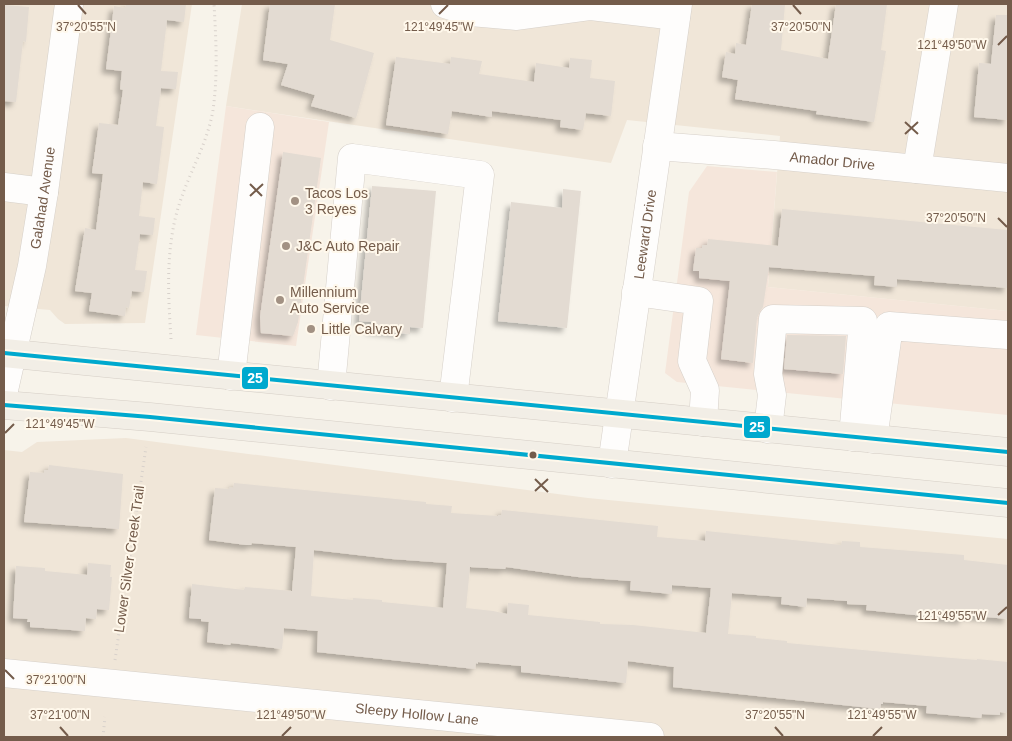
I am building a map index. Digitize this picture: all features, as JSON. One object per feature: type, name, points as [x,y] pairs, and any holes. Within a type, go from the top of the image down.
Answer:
[{"type":"main road","points":[[8,354],[1008,452]]},
{"type":"main road","points":[[4,405],[150,417],[1008,503]]},
{"type":"street","name":"Galahad Avenue","points":[[4,390],[8,354],[32,266],[44,192],[69,4]]},
{"type":"street","points":[[445,4],[471,12],[517,16],[591,6],[677,10]]},
{"type":"street","points":[[916,170],[944,4]]},
{"type":"street","name":"Leeward Drive","points":[[612,464],[677,10]]},
{"type":"street","points":[[231,376],[260,127]]},
{"type":"street","name":"Amador Drive","points":[[657,146],[774,155],[1008,178]]},
{"type":"street","points":[[331,386],[352,158],[480,175],[453,398]]},
{"type":"street","points":[[4,187],[44,192]]},
{"type":"street","points":[[636,292],[699,301],[692,360],[705,390],[703,422]]},
{"type":"street","points":[[768,428],[772,394],[768,374],[773,319],[862,322],[863,438]]},
{"type":"street","points":[[863,438],[889,326],[1008,335]]},
{"type":"street","name":"Sleepy Hollow Lane","points":[[4,673],[650,737]]},
{"type":"path","points":[[171,339],[168,293],[172,234],[181,200],[202,148],[213,111],[217,65],[214,4]]},
{"type":"path","name":"Lower Silver Creek Trail","points":[[114,665],[146,448]]},
{"type":"path","points":[[103,737],[106,717]]},
{"type":"shaded area","points":[[4,4],[192,4],[145,323],[65,324],[50,310],[4,306]]},
{"type":"shaded area","points":[[242,4],[1008,4],[1008,311],[768,287],[780,136],[627,120],[611,163],[226,106]]},
{"type":"shaded area","points":[[226,106],[329,122],[296,346],[196,335]]},
{"type":"shaded area","points":[[707,166],[777,172],[768,287],[1008,311],[1008,415],[677,382],[665,373],[689,192]]},
{"type":"shaded area","points":[[126,438],[588,498],[1008,539],[1008,737],[4,737],[4,450],[22,452],[37,442]]},
{"type":"building","points":[[126,4],[186,4],[184,22],[167,20],[161,71],[178,72],[176,89],[161,88],[156,126],[164,127],[157,184],[143,182],[139,216],[155,218],[153,235],[140,234],[135,270],[147,271],[144,292],[132,291],[129,308],[126,307],[125,316],[89,311],[92,293],[75,291],[85,228],[96,230],[103,174],[92,173],[99,123],[118,125],[123,90],[120,89],[122,71],[106,69],[114,6],[125,8]]},
{"type":"building","points":[[270,4],[335,4],[330,40],[374,53],[356,118],[311,106],[315,95],[281,85],[288,64],[263,60]]},
{"type":"building","points":[[752,4],[785,4],[781,50],[828,59],[836,4],[887,4],[881,50],[886,51],[874,122],[816,114],[817,111],[735,99],[738,80],[722,77],[726,52],[735,54],[736,43],[746,45]]},
{"type":"building","points":[[4,5],[29,7],[26,42],[23,41],[16,102],[4,101]]},
{"type":"building","points":[[996,15],[1008,15],[1008,120],[974,117],[979,63],[991,64]]},
{"type":"building","points":[[396,57],[450,64],[451,57],[482,61],[479,74],[534,82],[536,63],[569,68],[570,58],[592,60],[590,78],[615,81],[611,116],[586,113],[583,130],[560,127],[561,120],[492,111],[492,117],[452,111],[448,134],[386,125]]},
{"type":"building","points":[[283,152],[321,158],[298,322],[293,336],[261,333],[260,317]]},
{"type":"building","points":[[372,186],[436,191],[423,328],[410,327],[410,334],[370,330],[372,322],[359,321]]},
{"type":"building","points":[[563,189],[581,191],[567,328],[498,321],[511,202],[562,208]]},
{"type":"building","points":[[782,209],[1007,230],[1008,288],[897,279],[897,287],[874,285],[875,276],[769,267],[763,307],[757,318],[753,363],[721,359],[730,281],[699,278],[699,271],[693,271],[696,248],[702,248],[702,245],[707,245],[708,239],[778,246]]},
{"type":"building","points":[[787,335],[846,336],[843,374],[784,369]]},
{"type":"building","points":[[49,465],[123,474],[119,529],[24,522],[30,472],[44,473],[44,470],[48,470]]},
{"type":"building","points":[[234,483],[426,502],[426,504],[452,506],[451,513],[498,516],[501,515],[502,510],[658,526],[657,537],[705,541],[706,531],[841,545],[842,541],[860,542],[860,547],[964,555],[964,560],[1008,565],[1008,619],[964,615],[963,620],[866,610],[867,605],[847,604],[847,601],[807,598],[806,607],[781,604],[782,597],[732,593],[728,634],[756,636],[756,638],[787,641],[787,643],[1008,662],[1008,713],[1000,712],[1000,715],[982,714],[981,718],[926,713],[927,706],[883,702],[880,709],[673,687],[674,667],[628,661],[626,683],[521,672],[521,666],[478,662],[475,669],[317,652],[318,631],[284,628],[282,649],[207,642],[209,622],[189,618],[192,584],[244,590],[245,587],[292,591],[296,547],[252,543],[251,545],[246,545],[209,540],[215,488],[233,488]],"holes":[[[314,550],[447,563],[443,608],[382,602],[382,600],[353,598],[353,600],[311,596]],[[470,567],[505,569],[506,567],[578,577],[631,581],[630,590],[672,594],[672,585],[711,588],[706,633],[633,625],[600,624],[600,622],[528,615],[529,605],[508,603],[507,614],[466,608]]]},
{"type":"building","points":[[88,563],[111,565],[110,577],[112,577],[109,610],[97,609],[96,619],[86,618],[85,631],[30,627],[30,622],[27,622],[28,619],[13,618],[16,566],[45,568],[45,571],[87,575]]},
{"type":"transit line","name":"25","points":[[4,353],[1008,452]]},
{"type":"transit line","name":"25","points":[[4,405],[150,417],[1008,503]]},
{"type":"place","name":"Tacos Los 3 Reyes","points":[[295,201]]},
{"type":"place","name":"J&C Auto Repair","points":[[286,246]]},
{"type":"place","name":"Millennium Auto Service","points":[[280,300]]},
{"type":"place","name":"Little Calvary","points":[[311,329]]}]
